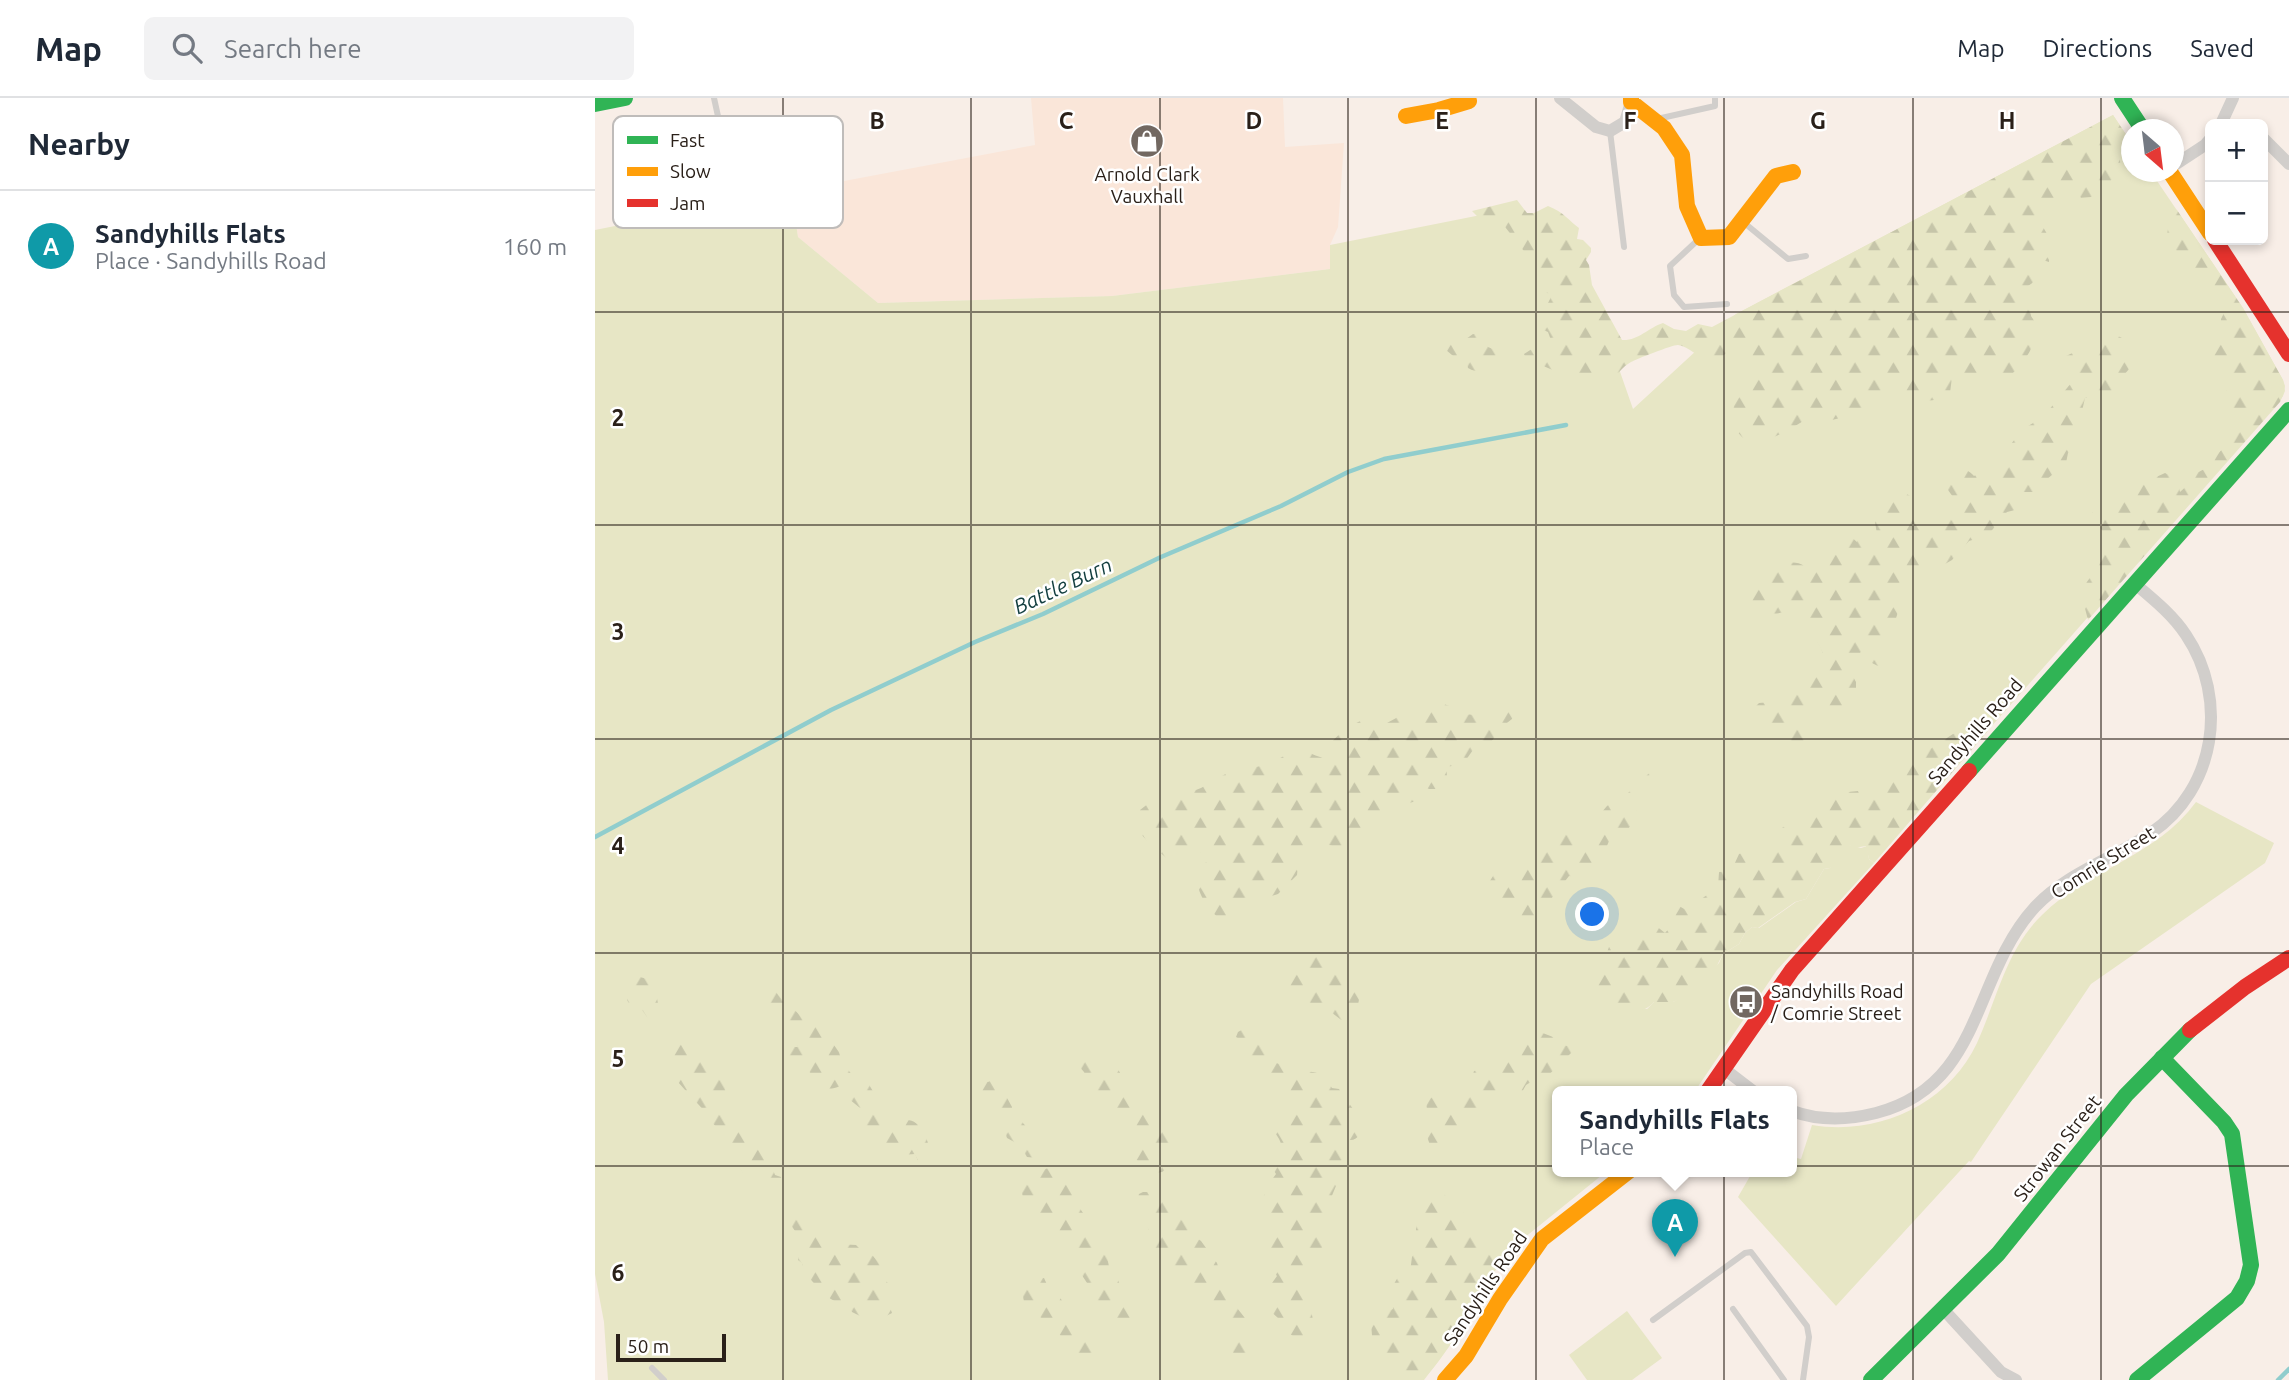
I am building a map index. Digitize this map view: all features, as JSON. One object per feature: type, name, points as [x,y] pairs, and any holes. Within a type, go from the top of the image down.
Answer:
[{"type":"street","points":[[595,104],[625,98]]},
{"type":"street","points":[[1560,98],[1596,127],[1610,131],[1625,122],[1631,100],[1664,128],[1682,155],[1687,206],[1701,238],[1729,237],[1776,176],[1793,172]]},
{"type":"street","points":[[2122,98],[2136,119]]},
{"type":"street","points":[[2223,119],[2233,98]]},
{"type":"street","points":[[1406,116],[1438,104],[1469,101]]},
{"type":"street","points":[[2268,143],[2289,164]]},
{"type":"street","points":[[2184,159],[2205,145]]},
{"type":"street","points":[[2177,182],[2205,225]]},
{"type":"street","points":[[2218,245],[2289,354]]},
{"type":"street","name":"Sandyhills Road","points":[[1711,1086],[1792,970],[2289,411]]},
{"type":"street","name":"Comrie Street","points":[[1797,1113],[1834,1119],[1869,1115],[1902,1104],[1930,1086],[1946,1071],[1965,1044],[1994,972],[2033,910],[2051,892],[2071,878],[2150,834],[2168,819],[2190,792],[2210,741],[2211,706],[2205,676],[2196,651],[2185,633],[2172,617],[2134,583]]},
{"type":"street","name":"Strowan Street","points":[[1871,1380],[1944,1310],[2011,1239],[2126,1095],[2162,1058],[2214,1011],[2289,958]]},
{"type":"street","points":[[2137,1380],[2237,1298],[2247,1281],[2251,1265],[2232,1134],[2224,1122],[2162,1058]]},
{"type":"street","points":[[1723,1068],[1746,1086]]},
{"type":"street","name":"Sandyhills Road","points":[[1445,1380],[1466,1356],[1500,1299],[1542,1239],[1621,1177]]},
{"type":"street","points":[[1944,1310],[2001,1372],[2016,1380]]},
{"type":"lane","points":[[714,98],[718,116]]},
{"type":"lane","points":[[1653,120],[1715,106],[1714,98]]},
{"type":"lane","points":[[1610,131],[1624,247]]},
{"type":"lane","points":[[1741,220],[1788,259],[1806,256]]},
{"type":"lane","points":[[1701,238],[1670,266],[1674,295],[1684,307],[1727,304]]},
{"type":"lane","points":[[1653,1320],[1745,1253],[1751,1252],[1807,1326],[1809,1337],[1803,1380]]},
{"type":"lane","points":[[1733,1309],[1784,1380]]},
{"type":"lane","points":[[652,1368],[664,1380]]},
{"type":"shaded area","points":[[1031,98],[1283,98],[1285,147],[1344,143],[1338,227],[1330,245],[1330,269],[1112,296],[878,303],[798,237],[797,228],[843,228],[843,181],[1035,145]]},
{"type":"green space","points":[[2113,115],[2121,127],[2121,182],[2158,182],[2243,308],[2285,386],[2283,396],[1975,745],[1632,1007],[1647,1009],[1654,1002],[1673,1002],[1682,997],[1719,963],[1723,954],[1739,944],[1752,927],[1759,928],[1796,902],[1806,899],[1824,869],[1830,868],[1850,845],[1861,848],[1867,846],[1869,859],[1874,863],[1777,970],[1698,1086],[1552,1086],[1552,1177],[1600,1177],[1509,1250],[1451,1344],[1424,1380],[608,1380],[604,1322],[595,1274],[595,230],[613,226],[797,228],[798,237],[878,303],[1112,296],[1330,269],[1330,245],[1506,210],[1603,323],[1633,409],[1736,314]]},
{"type":"green space","points":[[2113,115],[2121,127],[2119,171],[2113,174],[2110,182],[2091,197],[2081,198],[2076,191],[2070,191],[2068,195],[2046,208],[2043,227],[2050,239],[2049,262],[2027,255],[2036,278],[2021,290],[2031,301],[2031,316],[2039,328],[2028,354],[2014,372],[2009,376],[2001,374],[1990,361],[1982,380],[1959,390],[1952,377],[1950,393],[1941,398],[1926,401],[1891,393],[1865,414],[1824,422],[1817,413],[1782,434],[1759,441],[1750,441],[1743,437],[1735,425],[1733,416],[1736,398],[1755,365],[1733,346],[1721,358],[1708,362],[1686,348],[1675,345],[1631,362],[1613,376],[1598,374],[1583,380],[1560,369],[1555,371],[1541,365],[1533,367],[1524,354],[1535,347],[1541,349],[1552,343],[1548,332],[1539,328],[1535,316],[1537,309],[1547,305],[1552,295],[1545,292],[1537,268],[1502,223],[1479,218],[1472,211],[1517,200],[1527,213],[1534,213],[1548,206],[1579,228],[1577,239],[1583,240],[1591,248],[1586,260],[1592,285],[1622,340],[1638,336],[1663,323],[1686,331],[1698,324],[1712,327]]},
{"type":"green space","points":[[2167,206],[2177,210],[2243,308],[2283,380],[2285,391],[2280,402],[2088,620],[2081,593],[2106,545],[2105,537],[2092,512],[2096,506],[2136,480],[2154,478],[2165,473],[2177,479],[2180,492],[2191,482],[2193,475],[2212,465],[2212,460],[2228,443],[2227,435],[2235,420],[2225,395],[2230,382],[2212,363],[2218,346],[2212,335],[2213,331],[2221,326],[2224,313],[2213,294],[2199,290],[2193,283],[2191,269],[2183,261],[2181,253],[2169,242],[2169,225],[2162,213]]},
{"type":"green space","points":[[1473,334],[1480,334],[1488,347],[1495,350],[1503,360],[1500,364],[1487,371],[1473,370],[1468,368],[1466,361],[1458,360],[1446,350],[1452,340],[1466,339]]},
{"type":"green space","points":[[2116,335],[2130,342],[2136,361],[2123,376],[2113,377],[2115,393],[2102,398],[2085,398],[2074,446],[2068,453],[2066,463],[2046,480],[2043,489],[2040,492],[2022,492],[2015,510],[2007,512],[1988,535],[1969,541],[1952,560],[1931,566],[1925,573],[1896,584],[1902,596],[1894,624],[1881,651],[1885,662],[1878,666],[1861,651],[1857,662],[1847,666],[1856,682],[1856,688],[1842,699],[1842,708],[1837,714],[1822,715],[1806,705],[1801,712],[1808,732],[1807,742],[1800,749],[1783,743],[1778,736],[1760,728],[1753,715],[1754,708],[1759,703],[1771,702],[1783,690],[1793,690],[1801,674],[1810,671],[1816,673],[1817,665],[1824,660],[1815,639],[1786,611],[1766,613],[1749,604],[1742,593],[1746,587],[1754,585],[1756,588],[1784,565],[1797,563],[1805,566],[1819,557],[1840,554],[1835,545],[1837,534],[1850,536],[1857,542],[1862,532],[1877,534],[1875,522],[1882,516],[1881,507],[1899,494],[1913,498],[1935,527],[1944,506],[1953,497],[1948,490],[1947,474],[1961,468],[1974,476],[1995,464],[2023,429],[2043,417],[2072,382],[2065,370],[2066,356],[2081,349],[2094,355],[2102,340]]},
{"type":"green space","points":[[1441,703],[1458,709],[1463,714],[1475,715],[1491,707],[1509,708],[1514,714],[1491,742],[1473,750],[1463,764],[1446,767],[1447,776],[1438,789],[1429,789],[1418,784],[1419,795],[1416,801],[1406,804],[1401,813],[1385,812],[1373,829],[1350,849],[1342,850],[1326,845],[1295,846],[1290,852],[1298,865],[1297,875],[1278,894],[1259,900],[1226,924],[1207,906],[1197,883],[1199,865],[1208,862],[1215,855],[1200,852],[1194,859],[1175,865],[1141,833],[1140,810],[1149,803],[1162,803],[1201,788],[1229,772],[1261,766],[1271,767],[1278,759],[1296,751],[1328,759],[1326,751],[1330,745],[1352,725],[1374,717],[1382,726],[1411,713],[1428,716],[1434,707]]},
{"type":"green space","points":[[1986,725],[1988,731],[1874,863],[1869,859],[1866,846],[1854,848],[1850,845],[1845,859],[1839,865],[1824,869],[1806,899],[1795,902],[1758,928],[1752,927],[1739,944],[1723,954],[1714,971],[1692,994],[1673,1002],[1654,1002],[1637,1011],[1624,1011],[1599,989],[1594,968],[1606,955],[1609,947],[1616,943],[1626,949],[1633,943],[1635,932],[1655,925],[1665,933],[1670,922],[1667,914],[1671,908],[1679,906],[1686,910],[1718,887],[1719,872],[1735,871],[1734,865],[1739,854],[1753,849],[1760,851],[1762,858],[1771,860],[1777,852],[1771,837],[1804,815],[1817,812],[1819,804],[1842,798],[1848,792],[1858,791],[1861,799],[1867,801],[1869,786],[1890,769],[1916,758],[1953,734],[1974,726]]},
{"type":"green space","points":[[1661,762],[1664,763],[1663,769],[1653,774],[1638,794],[1636,818],[1631,826],[1610,838],[1601,856],[1588,869],[1577,877],[1569,876],[1548,903],[1536,905],[1536,915],[1525,921],[1514,911],[1500,907],[1493,900],[1486,887],[1495,873],[1515,867],[1516,859],[1525,854],[1533,856],[1563,835],[1600,830],[1601,813],[1607,806],[1627,794]]},
{"type":"green space","points":[[2196,802],[2274,843],[2265,863],[2091,984],[1971,1162],[1969,1161],[1836,1306],[1738,1197],[1750,1177],[1797,1177],[1797,1158],[1801,1159],[1812,1125],[1861,1126],[1885,1120],[1929,1099],[1948,1084],[1977,1043],[2003,976],[2019,944],[2042,915],[2060,899],[2142,850],[2180,821]]},
{"type":"green space","points":[[1316,954],[1330,959],[1339,975],[1360,994],[1356,1016],[1351,1021],[1344,1022],[1323,1006],[1312,1004],[1287,988],[1285,981],[1292,969],[1307,963]]},
{"type":"green space","points":[[636,976],[653,983],[653,992],[663,1013],[656,1019],[647,1017],[640,1007],[630,1005],[627,1000],[630,993],[626,989],[626,979]]},
{"type":"green space","points":[[768,983],[804,1022],[818,1023],[839,1052],[842,1063],[855,1078],[868,1083],[886,1113],[898,1122],[911,1121],[921,1128],[930,1153],[924,1162],[919,1163],[915,1154],[894,1154],[885,1150],[879,1139],[882,1128],[865,1126],[861,1121],[860,1108],[843,1094],[840,1086],[828,1089],[819,1085],[807,1067],[788,1059],[782,1050],[788,1046],[798,1047],[795,1040],[789,1039],[786,1029],[768,1017],[767,998],[761,988]]},
{"type":"green space","points":[[1245,1028],[1256,1038],[1262,1036],[1268,1042],[1274,1051],[1276,1063],[1299,1074],[1318,1074],[1326,1079],[1332,1088],[1339,1089],[1360,1121],[1361,1134],[1351,1140],[1345,1138],[1338,1181],[1331,1198],[1324,1205],[1328,1232],[1324,1245],[1315,1256],[1315,1272],[1307,1279],[1312,1296],[1307,1306],[1314,1325],[1309,1334],[1301,1339],[1290,1333],[1270,1310],[1275,1293],[1272,1283],[1277,1276],[1267,1247],[1269,1226],[1263,1198],[1276,1174],[1269,1163],[1282,1148],[1264,1117],[1276,1108],[1295,1116],[1299,1107],[1294,1097],[1277,1089],[1269,1075],[1248,1058],[1244,1042],[1236,1037],[1238,1032]]},
{"type":"green space","points":[[1535,1030],[1553,1037],[1558,1045],[1569,1046],[1572,1052],[1565,1059],[1557,1059],[1556,1068],[1542,1081],[1534,1080],[1526,1085],[1522,1092],[1510,1095],[1499,1092],[1501,1106],[1479,1118],[1464,1137],[1447,1150],[1432,1151],[1420,1116],[1427,1110],[1426,1101],[1442,1091],[1459,1091],[1474,1071],[1492,1065]]},
{"type":"green space","points":[[683,1035],[698,1044],[702,1052],[710,1056],[720,1068],[729,1108],[727,1114],[743,1112],[753,1116],[749,1133],[770,1162],[775,1175],[781,1177],[782,1182],[776,1191],[766,1190],[760,1182],[747,1177],[739,1166],[730,1162],[728,1156],[733,1145],[675,1078],[665,1060],[653,1060],[650,1046],[653,1041],[666,1041]]},
{"type":"green space","points":[[1078,1056],[1096,1056],[1105,1065],[1119,1071],[1135,1100],[1166,1133],[1174,1157],[1172,1165],[1155,1173],[1149,1164],[1135,1160],[1132,1153],[1137,1145],[1136,1134],[1123,1122],[1113,1121],[1109,1117],[1105,1103],[1095,1095],[1078,1065]]},
{"type":"green space","points":[[999,1077],[1008,1085],[1006,1096],[1012,1107],[1011,1115],[1015,1116],[1015,1122],[1022,1122],[1031,1134],[1038,1158],[1027,1157],[1020,1145],[1007,1138],[1005,1132],[1009,1122],[993,1106],[995,1097],[980,1095],[977,1084]]},
{"type":"green space","points":[[1053,1166],[1066,1175],[1073,1198],[1085,1216],[1094,1223],[1104,1247],[1102,1252],[1107,1255],[1109,1267],[1118,1280],[1138,1325],[1132,1333],[1121,1335],[1101,1315],[1093,1303],[1091,1289],[1068,1254],[1067,1247],[1070,1243],[1044,1224],[1041,1217],[1035,1216],[1025,1201],[1022,1182],[1031,1177],[1040,1177],[1043,1170]]},
{"type":"green space","points":[[1434,1188],[1441,1189],[1452,1206],[1457,1206],[1467,1216],[1478,1236],[1500,1261],[1455,1337],[1423,1380],[1397,1380],[1397,1370],[1403,1367],[1397,1359],[1388,1361],[1373,1348],[1370,1310],[1374,1305],[1383,1302],[1388,1311],[1393,1309],[1391,1289],[1398,1277],[1410,1272],[1412,1257],[1418,1248],[1418,1215],[1422,1213],[1424,1196]]},
{"type":"green space","points":[[1143,1192],[1149,1192],[1173,1210],[1217,1263],[1222,1279],[1245,1318],[1251,1354],[1241,1361],[1235,1360],[1231,1346],[1226,1342],[1224,1322],[1210,1305],[1196,1307],[1182,1280],[1157,1251],[1145,1221],[1146,1214],[1137,1200]]},
{"type":"green space","points":[[789,1203],[798,1203],[815,1226],[825,1231],[837,1244],[856,1245],[873,1256],[879,1263],[890,1289],[887,1299],[892,1313],[880,1319],[870,1313],[860,1316],[852,1312],[845,1302],[833,1300],[821,1290],[798,1260],[799,1253],[793,1244],[797,1234],[789,1222]]},
{"type":"green space","points":[[1035,1278],[1044,1278],[1049,1289],[1054,1289],[1083,1331],[1088,1334],[1097,1357],[1095,1365],[1090,1369],[1085,1368],[1062,1337],[1039,1313],[1025,1307],[1022,1291],[1029,1287],[1028,1283]]},
{"type":"green space","points":[[1627,1311],[1662,1358],[1632,1380],[1587,1380],[1569,1355]]},
{"type":"waterway","name":"Battle Burn","points":[[595,837],[831,710],[1161,557],[1281,506],[1348,472],[1384,459],[1566,425]]},
{"type":"waterway","points":[[2278,1380],[2289,1369]]},
{"type":"traffic: fast","points":[[595,104],[625,98]]},
{"type":"traffic: fast","points":[[2122,98],[2136,119]]},
{"type":"traffic: fast","points":[[1969,771],[2289,410]]},
{"type":"traffic: fast","points":[[1871,1380],[1998,1254],[2126,1095],[2190,1030]]},
{"type":"traffic: fast","points":[[2137,1380],[2237,1298],[2247,1281],[2251,1265],[2232,1134],[2224,1122],[2162,1058]]},
{"type":"traffic: slow","points":[[1631,98],[1631,102],[1664,128],[1682,155],[1687,206],[1701,238],[1729,237],[1776,176],[1793,172]]},
{"type":"traffic: slow","points":[[1406,116],[1469,101]]},
{"type":"traffic: slow","points":[[2177,182],[2205,225]]},
{"type":"traffic: slow","points":[[1445,1380],[1466,1356],[1500,1299],[1542,1239],[1621,1177]]},
{"type":"traffic: jam","points":[[2218,245],[2289,354]]},
{"type":"traffic: jam","points":[[1711,1086],[1792,970],[1969,771]]},
{"type":"traffic: jam","points":[[2190,1030],[2245,987],[2289,958]]},
{"type":"place","name":"Arnold Clark Vauxhall","points":[[1147,141]]},
{"type":"place","name":"Sandyhills Road / Comrie Street","points":[[1746,1002]]},
{"type":"place","name":"Sandyhills Flats","points":[[1675,1257]]}]
